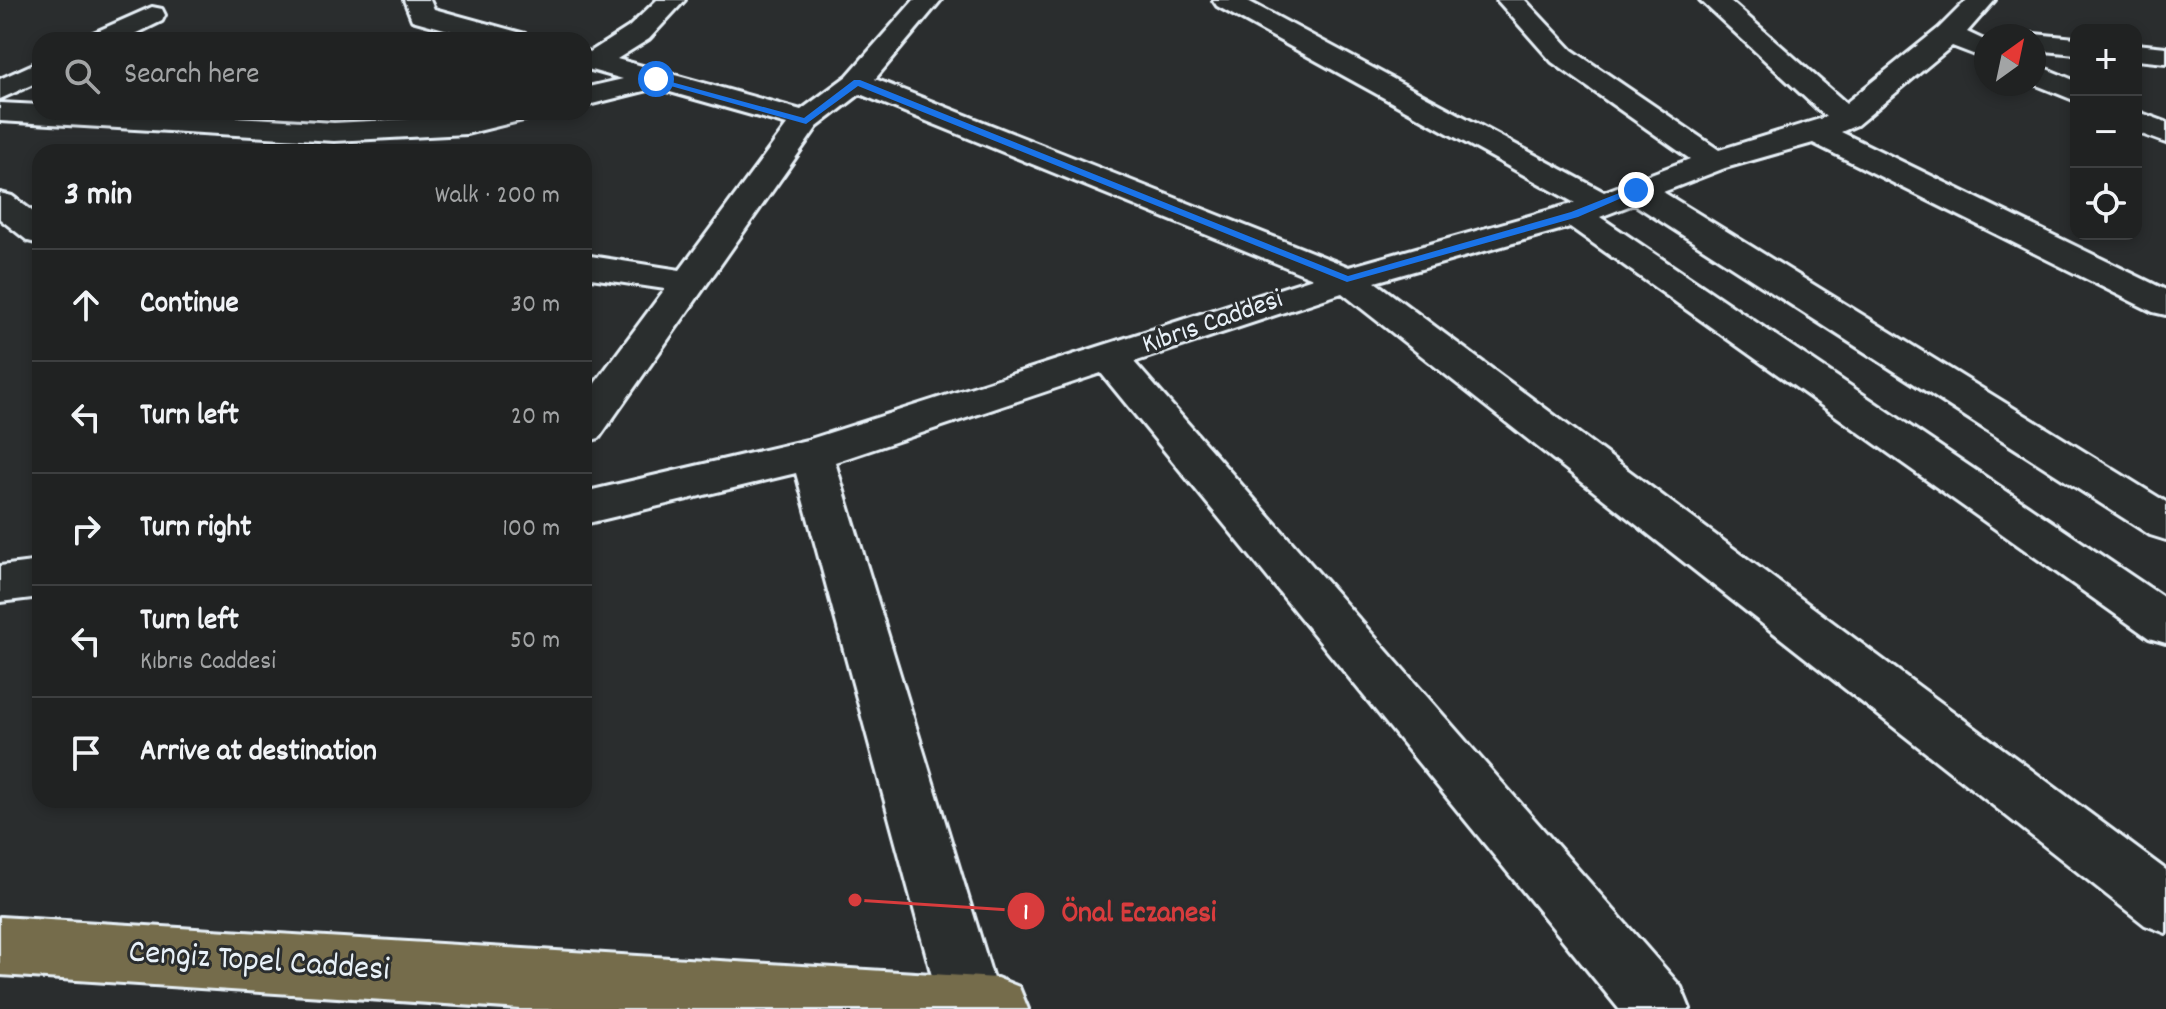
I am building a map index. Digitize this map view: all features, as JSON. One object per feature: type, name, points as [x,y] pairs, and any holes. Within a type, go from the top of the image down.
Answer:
[{"type":"main road","name":"Cengiz Topel Caddesi","points":[[0,946],[984,1008]]},
{"type":"street","points":[[417,0],[422,14],[486,32]]},
{"type":"street","points":[[592,59],[639,33],[672,0]]},
{"type":"street","points":[[1226,0],[1604,203],[2166,523]]},
{"type":"street","points":[[1510,0],[1562,56],[1714,161]]},
{"type":"street","points":[[1713,0],[1831,126],[2166,304]]},
{"type":"street","name":"Kıbrıs Caddesi","points":[[592,506],[812,454],[1347,279],[1604,203],[1714,161],[1831,126],[1949,34],[1982,0]]},
{"type":"street","points":[[592,417],[806,121],[857,82],[925,1]]},
{"type":"street","points":[[117,32],[152,15]]},
{"type":"street","points":[[1949,34],[1974,36]]},
{"type":"street","points":[[1949,34],[1974,45]]},
{"type":"street","points":[[2046,43],[2070,45]]},
{"type":"street","points":[[2142,53],[2166,55]]},
{"type":"street","points":[[592,62],[806,121]]},
{"type":"street","points":[[0,90],[32,74]]},
{"type":"street","points":[[2046,78],[2070,89]]},
{"type":"street","points":[[592,95],[656,79]]},
{"type":"street","points":[[857,82],[1347,279],[2166,905]]},
{"type":"street","points":[[0,112],[32,114]]},
{"type":"street","points":[[134,120],[334,132],[372,141],[487,120]]},
{"type":"street","points":[[2142,123],[2166,134]]},
{"type":"street","points":[[0,203],[32,228]]},
{"type":"street","points":[[1604,203],[2166,624]]},
{"type":"street","points":[[592,267],[689,282]]},
{"type":"street","points":[[1110,359],[1659,1009]]},
{"type":"street","points":[[812,454],[984,1008]]},
{"type":"place","name":"Önal Eczanesi","points":[[855,900]]},
{"type":"route","points":[[656,79],[806,121],[857,82],[1347,279],[1575,215],[1636,190]]}]
